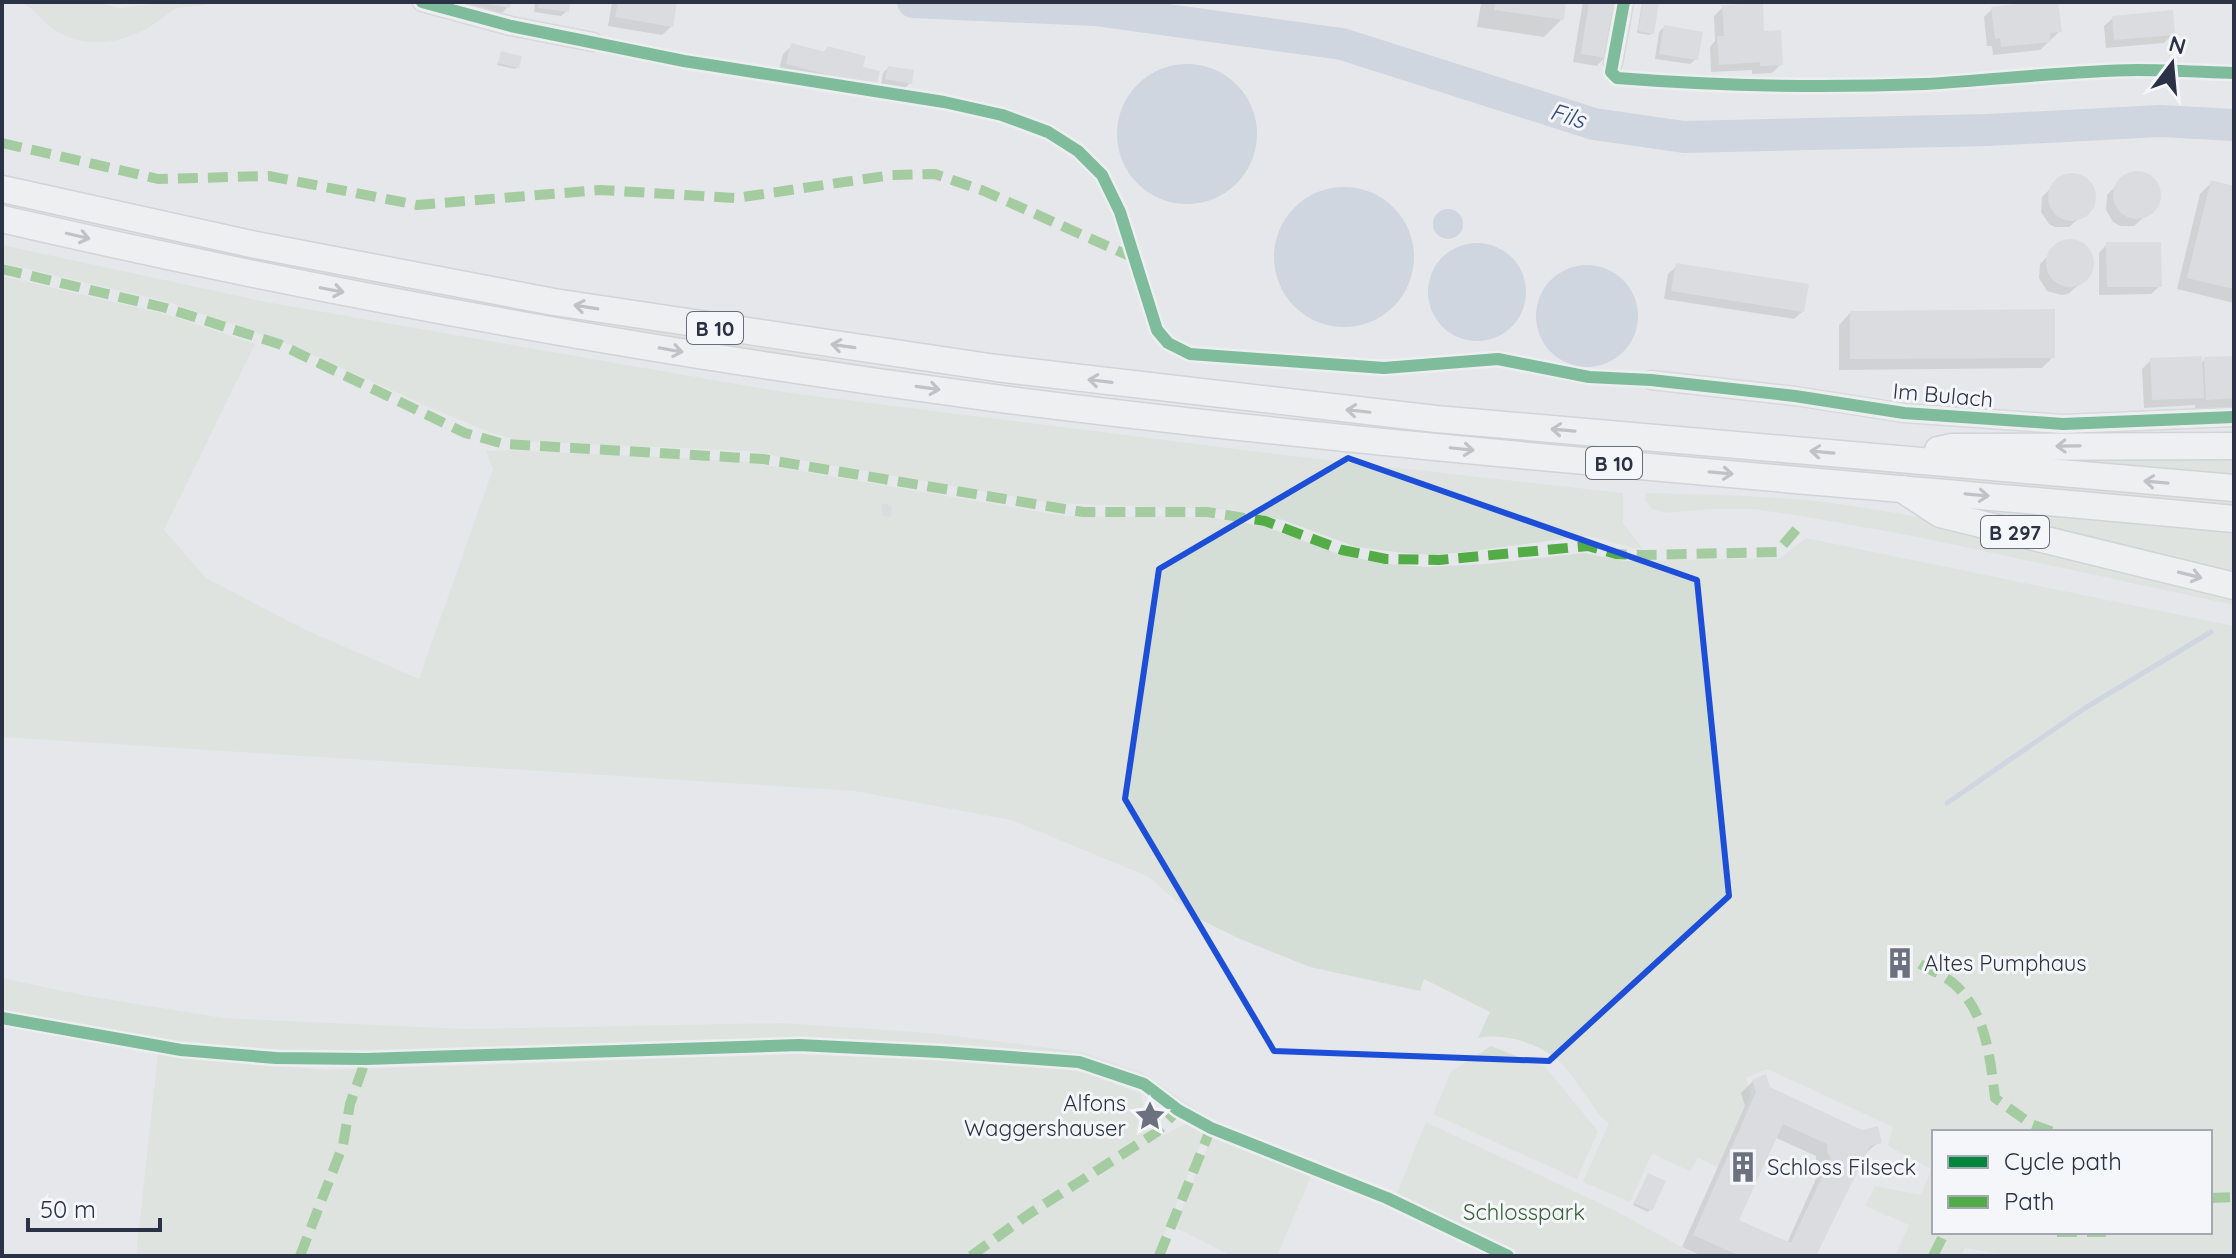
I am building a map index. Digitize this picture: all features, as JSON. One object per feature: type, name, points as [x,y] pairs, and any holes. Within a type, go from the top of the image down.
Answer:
[{"type":"highway","name":"B 10","points":[[2,189],[256,245],[539,299],[706,327],[996,368],[1436,419],[2234,488]]},
{"type":"highway","name":"B 10","points":[[2,219],[251,275],[549,330],[996,398],[1328,436],[2234,519]]},
{"type":"highway","name":"B 10","points":[[1900,459],[1952,447],[2234,446]]},
{"type":"highway","name":"B 297","points":[[1899,488],[1940,514],[2234,586]]},
{"type":"street","points":[[422,2],[511,26],[593,42]]},
{"type":"street","points":[[1613,63],[1624,2]]},
{"type":"street","name":"Im Bulach","points":[[1651,380],[1795,396],[1904,413],[2063,424],[2234,417]]},
{"type":"highlighted area","points":[[1348,458],[1697,580],[1729,896],[1549,1061],[1274,1051],[1125,799],[1159,569]]},
{"type":"green space","points":[[19,2],[93,2],[121,8],[166,2],[214,2],[178,8],[134,35],[96,42],[71,38],[58,32]]},
{"type":"green space","points":[[2,204],[343,275],[571,317],[915,372],[916,377],[348,283],[2,210]]},
{"type":"green space","points":[[2,245],[266,302],[783,392],[1292,456],[1623,493],[1623,523],[1642,548],[1587,536],[1433,555],[1404,553],[1356,547],[1283,520],[1234,510],[1052,503],[748,451],[520,441],[489,432],[424,405],[291,345],[168,302],[2,263]]},
{"type":"green space","points":[[2,276],[165,314],[255,344],[164,530],[206,578],[306,630],[419,679],[493,469],[486,451],[511,450],[742,461],[1064,516],[1205,517],[1263,526],[1339,554],[1379,563],[1427,567],[1584,553],[1625,561],[1780,558],[1806,538],[2234,626],[2234,1256],[2012,1256],[1965,1248],[1961,1256],[1895,1256],[1909,1225],[1865,1206],[1875,1186],[1921,1195],[1931,1169],[1888,1146],[1893,1127],[1767,1069],[1746,1078],[1751,1094],[1718,1167],[1698,1158],[1690,1171],[1652,1154],[1630,1202],[1583,1182],[1609,1123],[1600,1116],[1566,1068],[1554,1057],[1528,1043],[1508,1038],[1478,1038],[1490,1012],[1424,979],[1420,991],[1310,967],[1240,939],[1193,916],[1149,877],[1011,820],[854,791],[2,737]]},
{"type":"green space","points":[[1301,415],[2234,499],[2234,508],[1302,423]]},
{"type":"green space","points":[[2234,451],[2234,476],[2055,459]]},
{"type":"green space","points":[[1646,493],[1801,500],[1901,514],[1997,533],[2234,591],[2234,605],[1913,536],[1801,516],[1752,509],[1666,513],[1652,509],[1645,500]]},
{"type":"green space","points":[[1990,508],[2234,530],[2234,573],[2144,554],[1987,512]]},
{"type":"green space","points":[[2,978],[82,995],[223,1018],[466,1029],[783,1023],[930,1033],[1081,1052],[1143,1073],[1208,1117],[1142,1079],[1077,1057],[799,1041],[672,1041],[429,1052],[271,1050],[186,1044],[115,1035],[2,1011]]},
{"type":"green space","points":[[1491,1046],[1546,1068],[1598,1131],[1577,1179],[1433,1114],[1451,1072]]},
{"type":"green space","points":[[158,1053],[324,1070],[799,1054],[1029,1064],[1088,1073],[1141,1094],[1147,1131],[1158,1138],[1187,1123],[1204,1135],[1156,1256],[136,1256]]},
{"type":"green space","name":"Schlosspark","points":[[1426,1122],[1614,1210],[1698,1256],[1518,1256],[1397,1193]]},
{"type":"green space","points":[[1212,1136],[1312,1174],[1277,1256],[1232,1256],[1174,1227]]},
{"type":"water","points":[[1187,64],[1214,69],[1236,85],[1252,107],[1257,134],[1252,161],[1236,183],[1214,199],[1187,204],[1160,199],[1138,183],[1122,161],[1117,134],[1122,107],[1138,85],[1160,69]]},
{"type":"water","points":[[1344,187],[1371,192],[1394,207],[1409,230],[1414,257],[1409,284],[1394,307],[1371,322],[1344,327],[1317,322],[1294,307],[1279,284],[1274,257],[1279,230],[1294,207],[1317,192]]},
{"type":"water","points":[[1448,209],[1459,213],[1463,224],[1459,235],[1448,239],[1437,235],[1433,224],[1437,213]]},
{"type":"water","points":[[1477,243],[1496,247],[1512,257],[1522,273],[1526,292],[1522,311],[1512,327],[1496,337],[1477,341],[1458,337],[1442,327],[1432,311],[1428,292],[1432,273],[1442,257],[1458,247]]},
{"type":"water","points":[[1587,265],[1606,269],[1623,280],[1634,297],[1638,316],[1634,335],[1623,352],[1606,363],[1587,367],[1568,363],[1551,352],[1540,335],[1536,316],[1540,297],[1551,280],[1568,269]]},
{"type":"building","points":[[478,2],[511,2],[510,8]]},
{"type":"building","points":[[539,2],[570,2],[569,12],[538,8]]},
{"type":"building","points":[[618,2],[677,2],[673,27],[615,17]]},
{"type":"building","points":[[1495,2],[1566,2],[1564,20],[1494,10]]},
{"type":"building","points":[[1589,2],[1616,2],[1607,58],[1581,54]]},
{"type":"building","points":[[1643,2],[1659,2],[1654,34],[1638,31]]},
{"type":"building","points":[[2058,2],[2062,32],[2050,33],[2051,42],[2001,47],[2000,38],[1995,39],[1991,7]]},
{"type":"building","points":[[1763,3],[1764,31],[1781,30],[1783,65],[1760,66],[1760,62],[1719,65],[1717,36],[1724,36],[1722,5]]},
{"type":"building","points":[[2173,10],[2175,35],[2114,40],[2112,16]]},
{"type":"building","points":[[1664,25],[1703,32],[1698,60],[1659,54]]},
{"type":"building","points":[[791,43],[826,52],[827,46],[866,56],[863,67],[880,71],[876,87],[786,64]]},
{"type":"building","points":[[501,51],[522,56],[519,68],[498,63]]},
{"type":"building","points":[[888,66],[914,70],[912,84],[885,79]]},
{"type":"building","points":[[2137,171],[2154,178],[2161,195],[2154,212],[2137,219],[2120,212],[2113,195],[2120,178]]},
{"type":"building","points":[[2072,173],[2089,180],[2096,197],[2089,214],[2072,221],[2055,214],[2048,197],[2055,180]]},
{"type":"building","points":[[2211,180],[2234,186],[2234,289],[2187,278]]},
{"type":"building","points":[[2070,239],[2087,246],[2094,263],[2087,280],[2070,287],[2053,280],[2046,263],[2053,246]]},
{"type":"building","points":[[2106,242],[2161,242],[2162,287],[2107,287]]},
{"type":"building","points":[[1676,263],[1809,284],[1804,312],[1671,291]]},
{"type":"building","points":[[2055,309],[2055,358],[1850,359],[1850,311]]},
{"type":"building","points":[[2202,356],[2204,398],[2152,400],[2150,358]]},
{"type":"building","points":[[2234,356],[2234,398],[2206,400],[2204,357]]},
{"type":"building","points":[[882,504],[892,505],[891,517],[882,516]]},
{"type":"building","name":"Altes Pumphaus","points":[[1894,956],[1907,957],[1906,970],[1893,969]]},
{"type":"building","name":"Schloss Filseck","points":[[1766,1074],[1770,1087],[1862,1130],[1878,1126],[1882,1143],[1870,1146],[1816,1256],[1740,1256],[1693,1235],[1756,1092],[1752,1080]],"holes":[[[1783,1124],[1827,1144],[1831,1158],[1791,1243],[1739,1220]]]},
{"type":"building","points":[[1648,1173],[1666,1181],[1652,1211],[1634,1203]]},
{"type":"waterway","name":"Fils","points":[[913,2],[1095,10],[1342,44],[1594,124],[1684,137],[1988,130],[2160,121],[2234,125]]},
{"type":"waterway","points":[[1947,803],[2085,708],[2211,632]]},
{"type":"marked path","points":[[2,143],[158,179],[269,176],[417,205],[600,190],[736,198],[892,175],[935,174],[984,191],[1134,258]]},
{"type":"marked path","points":[[2,269],[166,308],[279,344],[465,433],[504,444],[763,459],[1083,512],[1207,512],[1265,521],[1342,550],[1386,559],[1439,560],[1588,546],[1616,554],[1644,555],[1777,552],[1802,523]]},
{"type":"marked path","points":[[1920,964],[1953,983],[1973,1007],[1984,1036],[1995,1098],[2031,1124],[2048,1130]]},
{"type":"marked path","points":[[300,1256],[343,1145],[350,1104],[366,1059]]},
{"type":"marked path","points":[[971,1256],[1029,1214],[1157,1132],[1178,1110]]},
{"type":"marked path","points":[[1159,1256],[1211,1128]]},
{"type":"marked path","points":[[2212,1198],[2234,1197]]},
{"type":"marked path","points":[[1933,1256],[1944,1234]]},
{"type":"cycle path","points":[[422,2],[511,26],[684,61],[944,102],[1002,115],[1048,132],[1078,151],[1102,175],[1120,212],[1157,330],[1168,343],[1190,354],[1384,368],[1498,359],[1589,377],[1651,380],[1795,396],[1904,413],[2063,424],[2234,417]]},
{"type":"cycle path","points":[[1624,2],[1611,72],[1617,78],[1848,86],[1925,84],[2110,71],[2234,73]]},
{"type":"cycle path","points":[[2,1018],[181,1050],[276,1058],[366,1059],[799,1045],[1079,1062],[1144,1084],[1178,1110],[1211,1128],[1387,1198],[1508,1256]]},
{"type":"place","name":"Altes Pumphaus","points":[[1900,963]]},
{"type":"place","name":"Alfons Waggershauser","points":[[1150,1116]]},
{"type":"place","name":"Schloss Filseck","points":[[1743,1167]]}]
